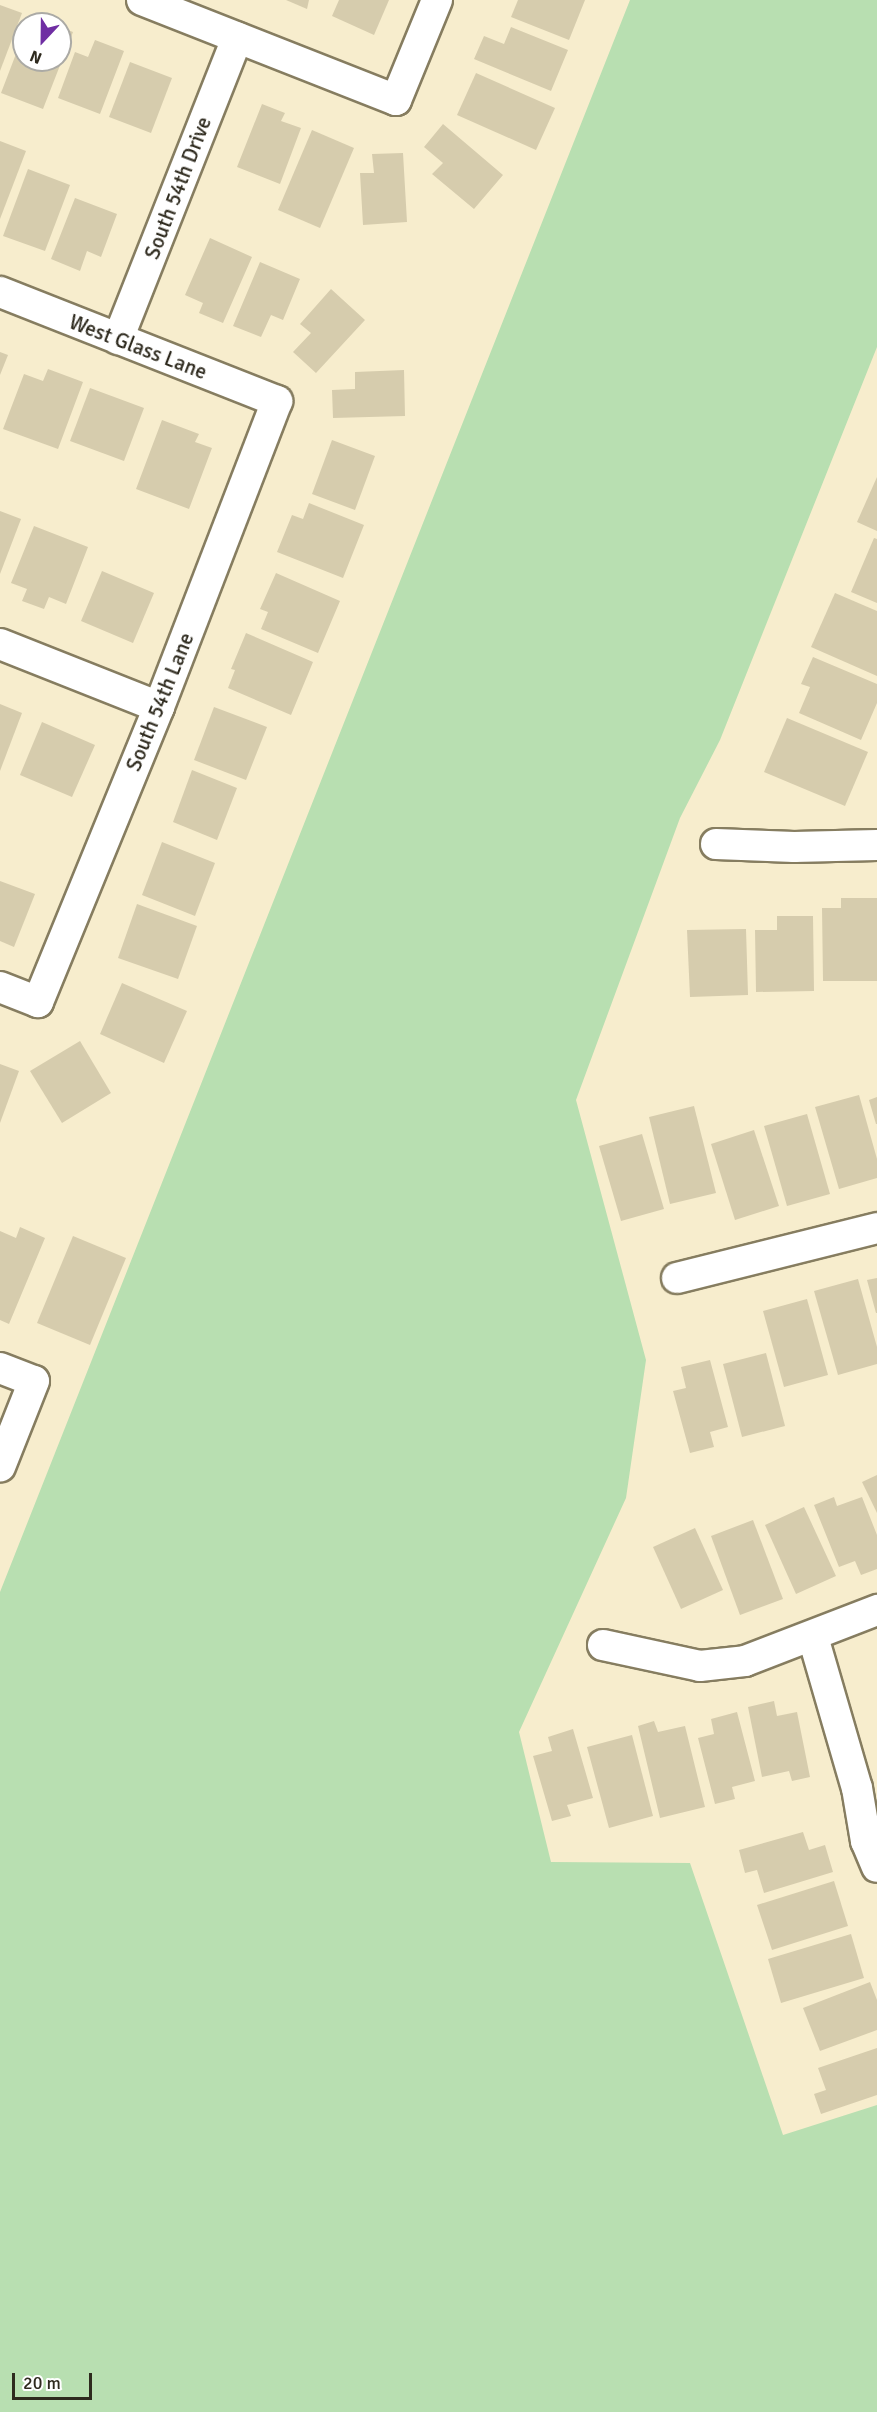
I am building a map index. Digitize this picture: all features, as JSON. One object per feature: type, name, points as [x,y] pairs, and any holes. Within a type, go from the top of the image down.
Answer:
[{"type":"street","points":[[142,0],[396,100],[436,0]]},
{"type":"street","name":"South 54th Drive","points":[[118,339],[237,38]]},
{"type":"street","name":"West Glass Lane","points":[[0,292],[277,401]]},
{"type":"street","name":"South 54th Lane","points":[[0,987],[38,1002],[159,707],[277,401]]},
{"type":"street","points":[[0,644],[159,707]]},
{"type":"street","points":[[717,844],[794,847],[877,845]]},
{"type":"street","points":[[677,1278],[877,1228]]},
{"type":"street","points":[[0,1368],[34,1381],[0,1467]]},
{"type":"street","points":[[603,1645],[700,1666],[745,1661],[813,1637],[877,1610]]},
{"type":"street","points":[[813,1637],[857,1788],[867,1841],[877,1867]]},
{"type":"green space","points":[[630,0],[877,0],[877,347],[720,740],[680,818],[576,1100],[646,1360],[626,1498],[519,1732],[551,1862],[690,1863],[783,2135],[877,2105],[877,2412],[0,2412],[0,1592]]},
{"type":"building","points":[[286,0],[309,0],[307,9]]},
{"type":"building","points":[[339,0],[389,0],[374,35],[332,16]]},
{"type":"building","points":[[518,0],[585,0],[569,40],[511,17]]},
{"type":"building","points":[[0,5],[19,12],[12,12],[12,39],[0,71]]},
{"type":"building","points":[[511,27],[568,50],[551,91],[474,59],[484,36],[504,44]]},
{"type":"building","points":[[95,40],[124,51],[100,114],[58,98],[68,72],[72,72],[75,52],[88,57]]},
{"type":"building","points":[[130,62],[172,78],[151,133],[109,117]]},
{"type":"building","points":[[12,64],[12,72],[57,72],[43,109],[1,93]]},
{"type":"building","points":[[476,73],[555,108],[536,150],[457,115]]},
{"type":"building","points":[[262,104],[285,113],[281,121],[301,128],[280,184],[237,167]]},
{"type":"building","points":[[443,124],[503,175],[474,209],[432,174],[443,163],[424,147]]},
{"type":"building","points":[[312,130],[354,148],[320,228],[278,210]]},
{"type":"building","points":[[0,141],[26,151],[0,219]]},
{"type":"building","points":[[403,153],[407,222],[363,225],[360,173],[374,173],[372,154]]},
{"type":"building","points":[[28,169],[70,185],[45,251],[3,236]]},
{"type":"building","points":[[75,198],[117,214],[101,257],[87,251],[80,271],[51,259]]},
{"type":"building","points":[[210,238],[252,257],[223,323],[199,313],[203,303],[185,295]]},
{"type":"building","points":[[260,262],[300,279],[283,320],[271,315],[261,337],[233,326]]},
{"type":"building","points":[[331,289],[365,320],[316,373],[293,352],[311,333],[300,324]]},
{"type":"building","points":[[0,352],[8,355],[0,375]]},
{"type":"building","points":[[48,369],[83,382],[58,449],[3,429],[24,374],[43,381]]},
{"type":"building","points":[[404,370],[405,416],[333,418],[332,390],[355,389],[355,372]]},
{"type":"building","points":[[90,388],[144,408],[124,461],[70,441]]},
{"type":"building","points":[[162,420],[199,434],[195,442],[212,448],[189,509],[136,489]]},
{"type":"building","points":[[332,440],[375,456],[355,510],[312,494]]},
{"type":"building","points":[[877,477],[877,531],[857,522]]},
{"type":"building","points":[[309,503],[364,525],[343,578],[277,552],[292,515],[303,519]]},
{"type":"building","points":[[0,511],[21,519],[0,574]]},
{"type":"building","points":[[34,526],[88,547],[66,604],[49,597],[44,609],[22,601],[27,589],[11,583]]},
{"type":"building","points":[[874,538],[877,539],[877,603],[851,592]]},
{"type":"building","points":[[102,571],[154,593],[133,643],[81,621]]},
{"type":"building","points":[[276,573],[340,601],[318,653],[261,629],[268,612],[260,609]]},
{"type":"building","points":[[835,593],[877,611],[877,676],[811,647]]},
{"type":"building","points":[[246,633],[313,662],[291,715],[228,688],[235,670],[231,669]]},
{"type":"building","points":[[813,657],[877,684],[877,703],[861,740],[799,713],[810,687],[801,684]]},
{"type":"building","points":[[0,704],[22,713],[0,771]]},
{"type":"building","points":[[214,707],[267,727],[246,780],[194,760]]},
{"type":"building","points":[[787,718],[868,752],[845,806],[764,772]]},
{"type":"building","points":[[42,722],[95,745],[72,797],[20,775]]},
{"type":"building","points":[[192,770],[237,788],[217,840],[173,822]]},
{"type":"building","points":[[162,842],[215,863],[195,916],[142,895]]},
{"type":"building","points":[[0,881],[35,894],[14,947],[0,941]]},
{"type":"building","points":[[841,898],[877,898],[877,981],[823,981],[822,908],[841,908]]},
{"type":"building","points":[[137,904],[197,926],[178,979],[118,958]]},
{"type":"building","points":[[777,916],[813,916],[814,991],[756,992],[755,930],[777,930]]},
{"type":"building","points":[[746,929],[748,995],[690,997],[687,930]]},
{"type":"building","points":[[122,983],[187,1011],[164,1063],[100,1034]]},
{"type":"building","points":[[80,1041],[111,1093],[62,1123],[30,1071]]},
{"type":"building","points":[[0,1064],[19,1071],[0,1123]]},
{"type":"building","points":[[859,1095],[877,1159],[877,1178],[839,1189],[815,1107]]},
{"type":"building","points":[[877,1097],[877,1124],[876,1124],[869,1100]]},
{"type":"building","points":[[694,1106],[716,1193],[670,1204],[649,1117]]},
{"type":"building","points":[[807,1114],[830,1194],[787,1206],[764,1126]]},
{"type":"building","points":[[754,1130],[779,1206],[735,1220],[711,1144]]},
{"type":"building","points":[[642,1134],[664,1209],[621,1221],[599,1146]]},
{"type":"building","points":[[20,1227],[45,1238],[9,1324],[0,1320],[0,1231],[16,1238]]},
{"type":"building","points":[[73,1236],[126,1258],[90,1345],[37,1323]]},
{"type":"building","points":[[877,1278],[877,1313],[876,1313],[867,1280]]},
{"type":"building","points":[[858,1279],[877,1347],[877,1364],[838,1375],[814,1291]]},
{"type":"building","points":[[807,1299],[828,1375],[784,1387],[763,1311]]},
{"type":"building","points":[[766,1353],[785,1426],[742,1437],[723,1364]]},
{"type":"building","points":[[710,1360],[728,1427],[710,1432],[714,1447],[690,1453],[673,1391],[686,1388],[681,1367]]},
{"type":"building","points":[[877,1475],[877,1513],[862,1482]]},
{"type":"building","points":[[834,1497],[837,1506],[862,1497],[877,1535],[877,1569],[861,1575],[855,1561],[839,1567],[814,1505]]},
{"type":"building","points":[[804,1507],[836,1576],[796,1594],[765,1525]]},
{"type":"building","points":[[753,1520],[783,1599],[740,1615],[711,1536]]},
{"type":"building","points":[[695,1528],[723,1590],[681,1609],[653,1547]]},
{"type":"building","points":[[774,1701],[777,1716],[797,1712],[810,1777],[792,1781],[789,1771],[762,1777],[748,1707]]},
{"type":"building","points":[[737,1712],[755,1781],[732,1787],[735,1799],[715,1804],[698,1738],[714,1734],[711,1719]]},
{"type":"building","points":[[654,1721],[658,1732],[685,1726],[705,1807],[660,1818],[638,1726]]},
{"type":"building","points":[[573,1729],[593,1798],[567,1805],[571,1816],[552,1821],[533,1756],[552,1751],[548,1737]]},
{"type":"building","points":[[632,1735],[653,1816],[609,1828],[587,1747]]},
{"type":"building","points":[[803,1832],[809,1850],[825,1845],[833,1872],[764,1893],[757,1870],[745,1873],[739,1850]]},
{"type":"building","points":[[834,1881],[848,1926],[772,1950],[757,1905]]},
{"type":"building","points":[[851,1934],[864,1978],[781,2003],[768,1959]]},
{"type":"building","points":[[870,1982],[877,2000],[877,2030],[820,2051],[803,2008]]},
{"type":"building","points":[[877,2048],[877,2095],[821,2114],[814,2094],[826,2090],[818,2068]]}]
